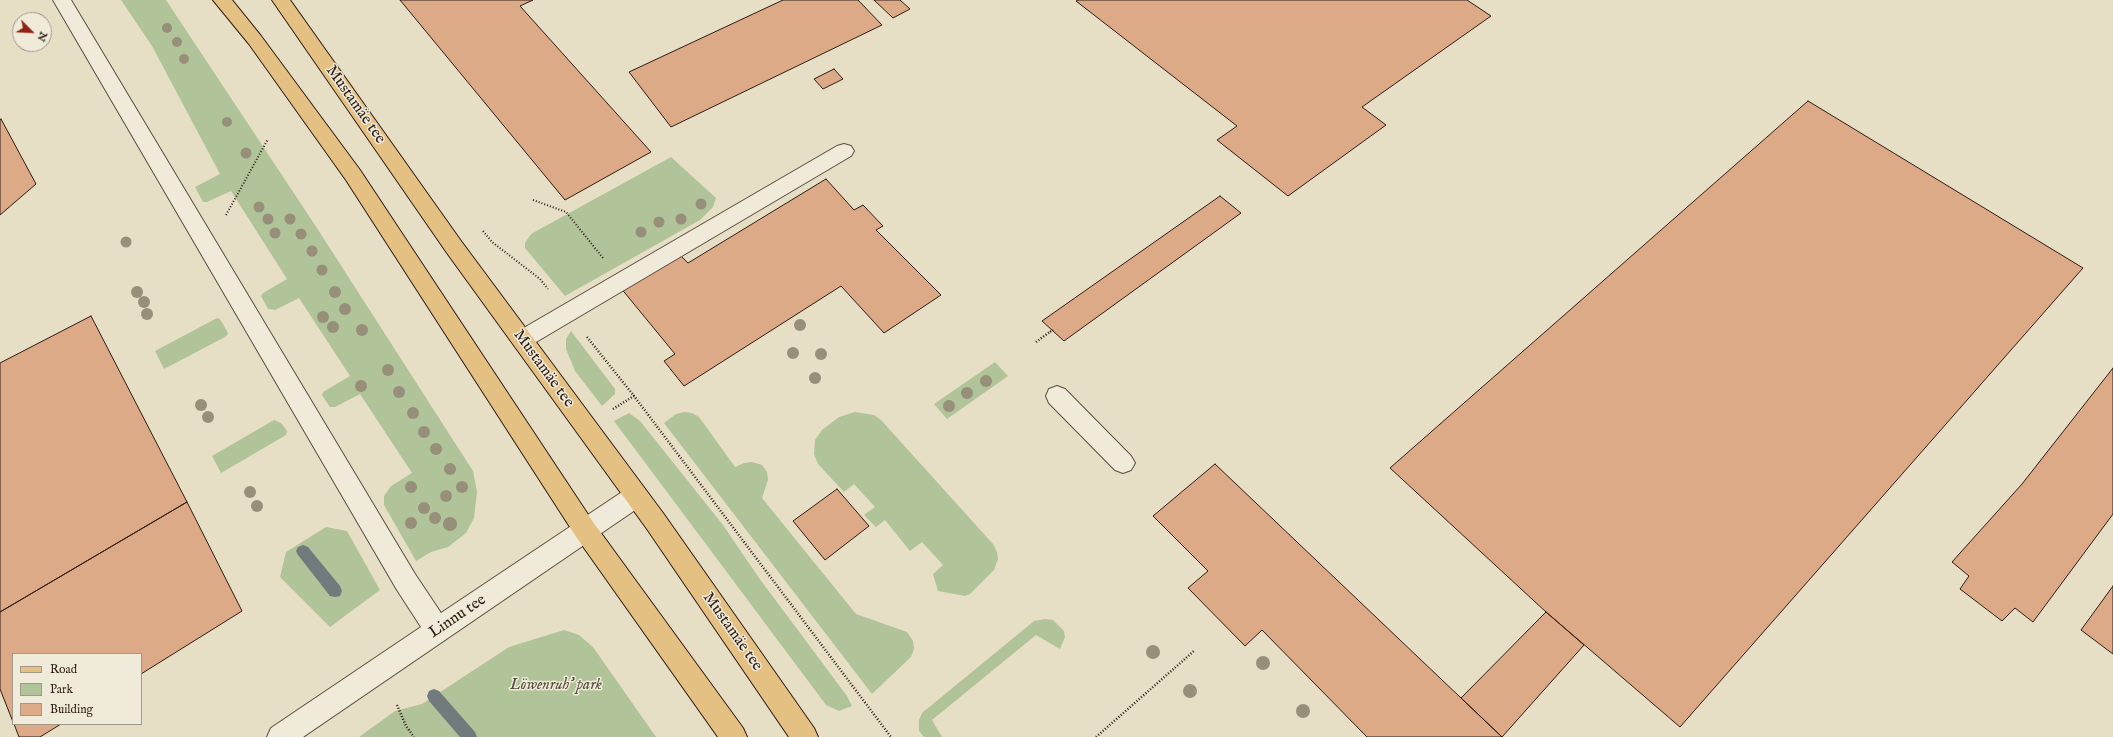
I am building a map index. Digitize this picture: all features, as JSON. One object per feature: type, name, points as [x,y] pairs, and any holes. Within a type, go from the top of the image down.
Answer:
[{"type":"main road","points":[[222,0],[255,40],[353,175],[585,530],[734,737]]},
{"type":"main road","name":"Mustamäe tee","points":[[281,0],[454,247],[523,339],[655,521],[805,737]]},
{"type":"street","points":[[62,0],[406,582],[438,630]]},
{"type":"street","points":[[523,339],[844,152]]},
{"type":"street","points":[[1057,396],[1123,463]]},
{"type":"street","name":"Linnu tee","points":[[280,737],[636,496]]},
{"type":"path","points":[[208,247],[268,139]]},
{"type":"path","points":[[533,200],[566,212],[622,281]]},
{"type":"path","points":[[1036,342],[1052,330]]},
{"type":"path","points":[[607,413],[634,396],[891,737]]},
{"type":"path","points":[[1096,737],[1194,651]]},
{"type":"path","points":[[398,705],[406,726],[414,737]]},
{"type":"green space","points":[[121,0],[166,0],[315,225],[473,471],[477,492],[474,518],[466,533],[448,547],[431,552],[416,561],[384,505],[384,496],[391,486],[412,473],[360,394],[335,407],[330,407],[322,395],[323,392],[350,376],[299,298],[275,310],[268,309],[261,296],[263,293],[287,279],[231,191],[207,202],[203,202],[195,187],[220,174],[152,46]]},
{"type":"green space","points":[[671,157],[716,198],[713,207],[700,220],[565,296],[525,248],[525,243],[531,234]]},
{"type":"green space","points":[[217,318],[220,319],[227,331],[228,334],[225,337],[164,369],[155,351]]},
{"type":"green space","points":[[571,331],[615,389],[615,394],[602,406],[575,371],[566,349],[566,339]]},
{"type":"green space","points":[[995,362],[1008,376],[947,419],[934,404]]},
{"type":"green space","points":[[684,412],[692,413],[699,417],[735,467],[744,463],[752,462],[762,465],[767,472],[768,480],[762,498],[856,614],[907,632],[913,641],[914,649],[911,657],[872,694],[664,423],[676,414]]},
{"type":"green space","points":[[855,412],[874,415],[881,420],[993,544],[997,552],[998,559],[994,570],[970,594],[965,596],[938,591],[933,574],[943,565],[922,542],[910,551],[885,520],[876,527],[864,515],[875,507],[854,484],[844,492],[818,464],[814,454],[815,440],[822,430],[839,417]]},
{"type":"green space","points":[[629,413],[640,421],[723,525],[759,578],[847,696],[852,706],[839,711],[826,705],[614,421]]},
{"type":"green space","points":[[274,420],[281,423],[287,431],[286,435],[221,473],[212,456]]},
{"type":"green space","points":[[326,527],[347,531],[380,590],[330,627],[280,577],[286,552]]},
{"type":"green space","points":[[1045,619],[1053,620],[1064,631],[1065,637],[1060,649],[1036,635],[932,720],[942,737],[924,737],[919,731],[919,720],[922,713],[1034,621]]},
{"type":"green space","name":"Löwenruh' park","points":[[564,630],[579,635],[593,647],[656,737],[359,737],[395,711],[422,704],[509,647]]},
{"type":"building","points":[[400,0],[533,0],[520,6],[651,152],[565,200]]},
{"type":"building","points":[[783,0],[858,0],[882,25],[671,127],[629,72]]},
{"type":"building","points":[[874,0],[900,0],[910,9],[893,18]]},
{"type":"building","points":[[1467,0],[1491,16],[1362,107],[1386,125],[1288,196],[1217,140],[1237,126],[1076,1]]},
{"type":"building","points":[[834,69],[843,79],[823,89],[814,79]]},
{"type":"building","points":[[1808,101],[2083,268],[1680,727],[1546,612],[1390,468]]},
{"type":"building","points":[[1,119],[36,184],[0,215],[0,120]]},
{"type":"building","points":[[826,179],[854,210],[863,205],[883,226],[876,230],[941,295],[884,333],[841,286],[684,386],[664,361],[675,354],[620,287],[677,252],[688,263]]},
{"type":"building","points":[[1220,196],[1241,213],[1064,341],[1042,321]]},
{"type":"building","points":[[91,316],[187,502],[0,612],[0,363]]},
{"type":"building","points":[[2113,368],[2113,514],[2033,622],[2015,608],[2002,621],[1960,589],[1969,576],[1952,562],[2022,484]]},
{"type":"building","points":[[1215,464],[1502,737],[1367,737],[1262,630],[1245,646],[1188,588],[1208,571],[1153,516]]},
{"type":"building","points":[[837,489],[869,526],[825,560],[793,521]]},
{"type":"building","points":[[187,502],[242,611],[142,673],[142,653],[12,653],[12,719],[0,689],[0,612]]},
{"type":"building","points":[[2113,586],[2113,654],[2081,630]]},
{"type":"building","points":[[1546,612],[1584,645],[1502,737],[1461,698]]},
{"type":"building","points":[[14,725],[59,725],[40,737],[19,737]]},
{"type":"waterway","points":[[303,551],[335,591]]},
{"type":"waterway","points":[[434,696],[470,737]]}]
